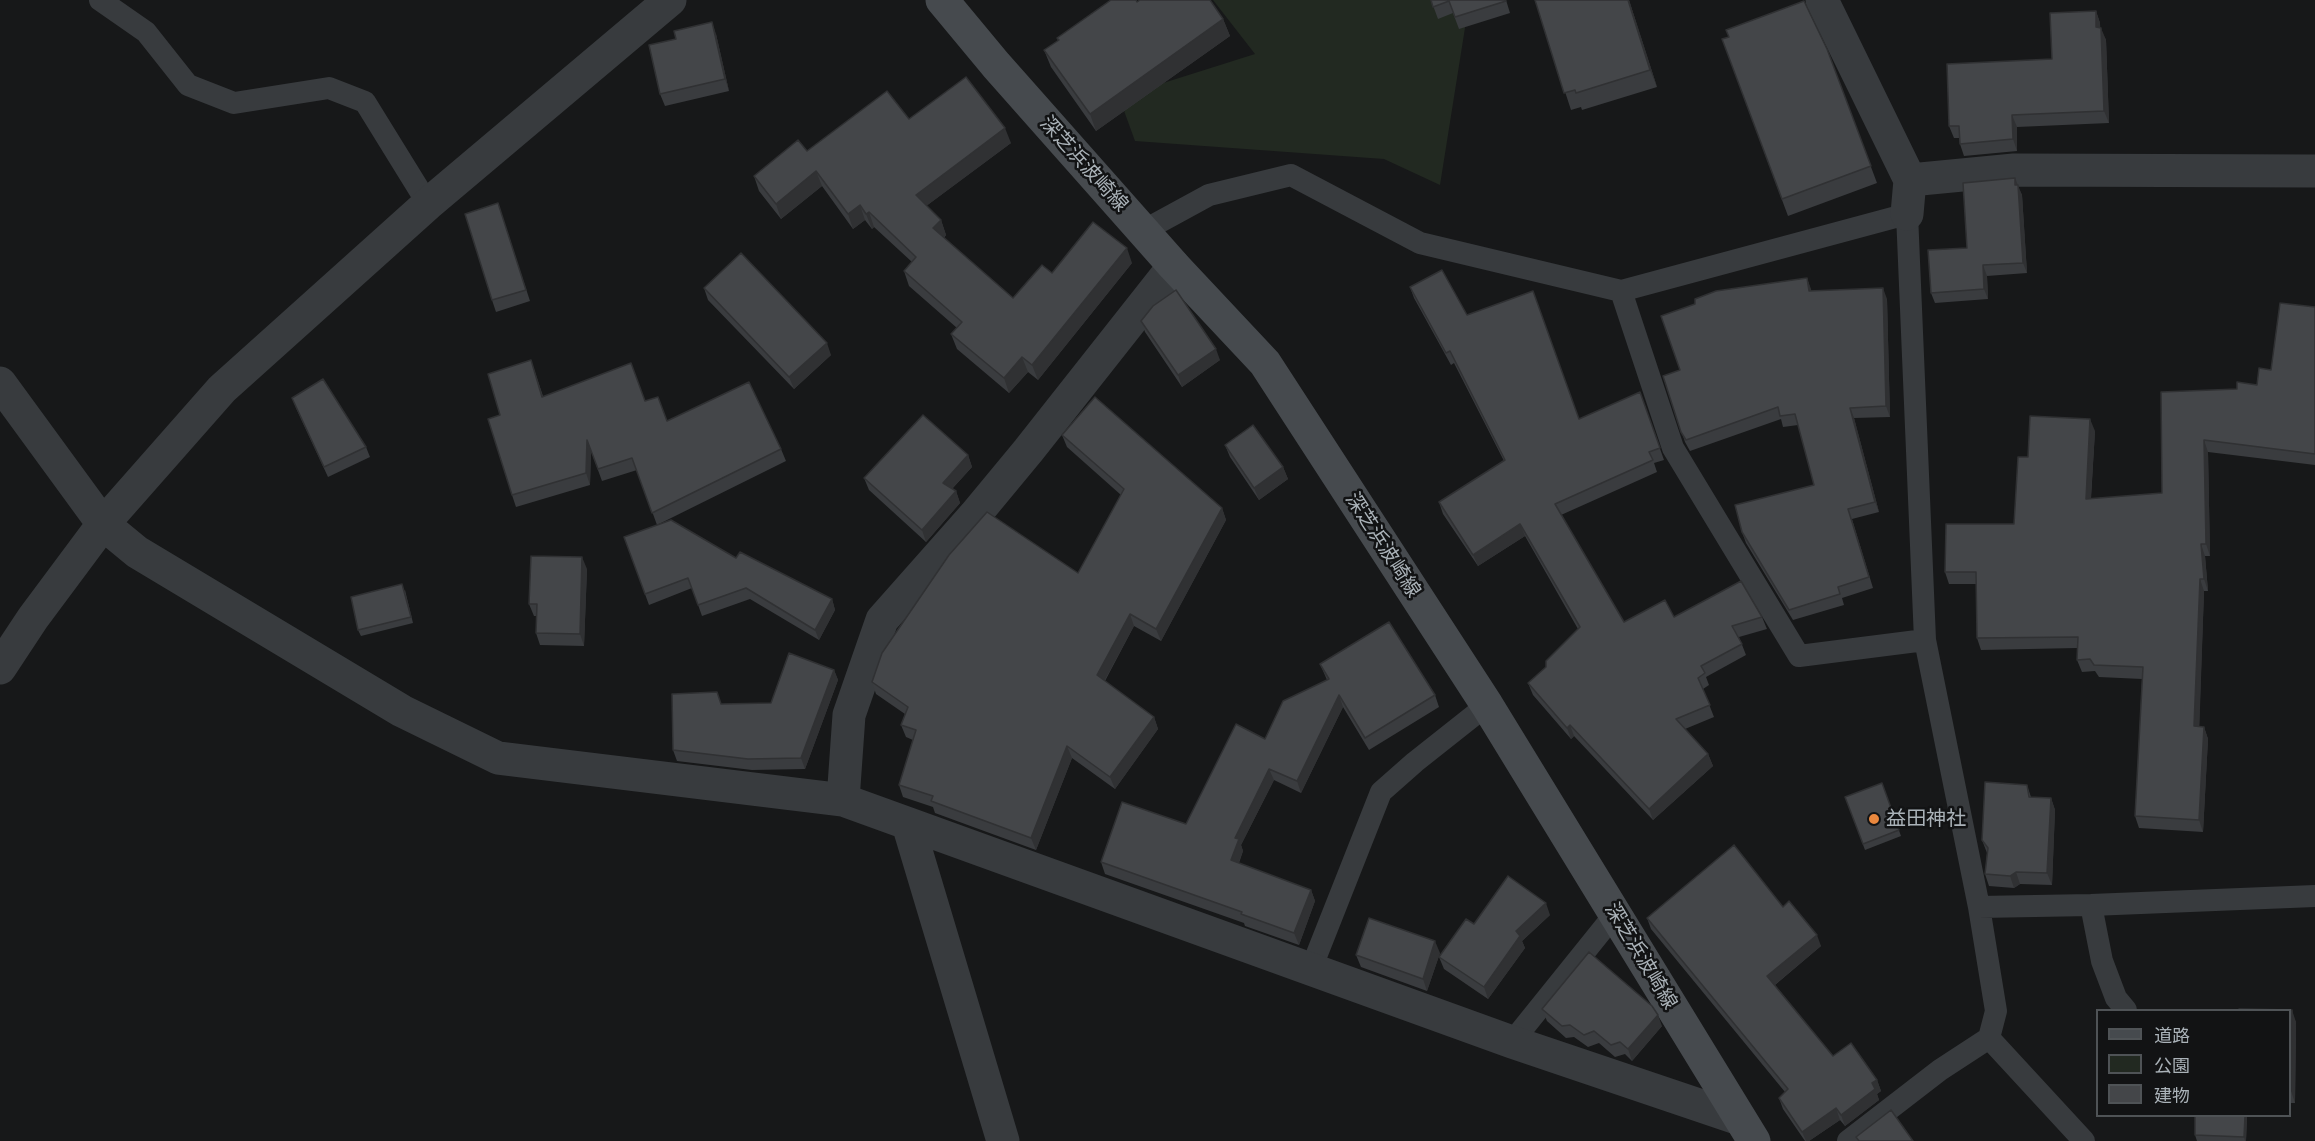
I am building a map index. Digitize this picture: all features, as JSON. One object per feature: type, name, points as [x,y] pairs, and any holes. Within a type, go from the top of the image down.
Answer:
[{"type":"main road","name":"深芝浜波崎線","points":[[942,0],[996,65],[1174,266],[1265,363],[1487,705],[1747,1130]]},
{"type":"street","points":[[0,668],[33,618],[103,524],[222,389],[428,204],[670,0]]},
{"type":"street","points":[[1822,0],[1910,180],[1907,214]]},
{"type":"street","points":[[1910,180],[2014,170],[2315,171]]},
{"type":"street","points":[[843,800],[849,715],[882,621],[975,516],[1174,266]]},
{"type":"street","points":[[0,383],[103,524],[137,552],[300,652],[402,711],[498,758],[843,800],[1512,1042],[1747,1130]]},
{"type":"street","points":[[908,824],[1003,1141]]},
{"type":"lane","points":[[100,0],[146,32],[188,85],[234,103],[329,88],[364,102],[428,204]]},
{"type":"lane","points":[[1143,231],[1209,195],[1291,176],[1420,243],[1621,291],[1907,214],[1925,640],[1979,907],[1996,1011],[1989,1038],[1941,1070],[1848,1141]]},
{"type":"lane","points":[[1621,291],[1673,448],[1799,656],[1925,640]]},
{"type":"lane","points":[[1311,969],[1381,792],[1487,705]]},
{"type":"lane","points":[[1979,907],[2315,896]]},
{"type":"lane","points":[[2091,905],[2102,961],[2116,998],[2124,1009]]},
{"type":"lane","points":[[1512,1042],[1616,914]]},
{"type":"lane","points":[[1989,1038],[2084,1141]]},
{"type":"green space","points":[[1213,0],[1466,0],[1468,9],[1440,185],[1384,159],[1135,141],[1119,97],[1255,54]]},
{"type":"building","points":[[1111,0],[1136,0],[1137,2],[1140,0],[1210,0],[1223,19],[1090,114],[1044,50],[1059,40],[1057,38]]},
{"type":"building","points":[[1431,0],[1506,1],[1455,17],[1449,1],[1433,7]]},
{"type":"building","points":[[1535,0],[1628,0],[1650,70],[1576,93],[1575,90],[1564,93]]},
{"type":"building","points":[[1804,1],[1827,49],[1871,166],[1782,199],[1722,39],[1729,37],[1726,30]]},
{"type":"building","points":[[2096,11],[2096,27],[2101,28],[2104,111],[2012,115],[2013,139],[1960,144],[1959,126],[1949,126],[1947,64],[2052,59],[2050,13]]},
{"type":"building","points":[[712,22],[725,79],[660,94],[649,45],[676,39],[674,31]]},
{"type":"building","points":[[966,77],[1005,128],[916,195],[941,220],[933,228],[1013,298],[1042,265],[1052,273],[1093,222],[1127,248],[1032,365],[1022,357],[1004,378],[951,334],[962,322],[904,271],[916,257],[869,212],[866,214],[860,205],[848,214],[816,171],[776,204],[754,176],[798,140],[807,151],[887,91],[909,119]]},
{"type":"building","points":[[2015,178],[2015,185],[2018,185],[2023,263],[1983,265],[1984,289],[1931,293],[1928,250],[1967,248],[1963,183]]},
{"type":"building","points":[[498,203],[526,290],[492,300],[465,214]]},
{"type":"building","points":[[741,253],[827,343],[789,377],[704,288]]},
{"type":"building","points":[[1442,270],[1467,315],[1533,291],[1579,419],[1640,392],[1660,448],[1649,452],[1653,460],[1555,504],[1624,622],[1665,600],[1674,617],[1741,581],[1762,617],[1732,626],[1742,644],[1701,666],[1705,673],[1698,678],[1710,705],[1676,719],[1708,754],[1649,809],[1570,725],[1567,728],[1528,683],[1546,667],[1546,661],[1580,627],[1520,524],[1473,555],[1439,502],[1505,460],[1450,351],[1446,353],[1410,287]]},
{"type":"building","points":[[1807,278],[1809,291],[1883,288],[1886,406],[1850,408],[1875,502],[1848,509],[1869,577],[1838,587],[1840,594],[1789,610],[1742,532],[1735,505],[1814,485],[1795,414],[1780,416],[1778,407],[1686,440],[1681,432],[1663,376],[1680,370],[1661,316],[1695,304],[1695,299],[1716,291]]},
{"type":"building","points":[[1176,290],[1216,349],[1178,375],[1141,321],[1153,306]]},
{"type":"building","points":[[2280,303],[2315,307],[2315,454],[2204,440],[2206,544],[2201,544],[2204,579],[2200,579],[2194,726],[2204,727],[2199,820],[2135,816],[2143,667],[2094,665],[2090,659],[2077,660],[2078,637],[1977,638],[1976,572],[1945,572],[1946,524],[2014,524],[2018,457],[2028,457],[2030,416],[2090,419],[2086,499],[2162,493],[2161,392],[2237,389],[2237,382],[2257,385],[2259,368],[2271,370]]},
{"type":"building","points":[[531,360],[542,397],[631,363],[645,401],[658,397],[667,421],[749,382],[781,449],[652,513],[632,458],[598,469],[587,440],[586,473],[512,495],[488,419],[500,415],[488,374]]},
{"type":"building","points":[[323,379],[366,447],[324,467],[292,398]]},
{"type":"building","points":[[1095,397],[1222,508],[1156,629],[1130,614],[1097,675],[1154,717],[1110,777],[1067,746],[1031,838],[931,801],[933,796],[899,785],[916,730],[901,725],[908,707],[872,682],[882,653],[949,555],[987,512],[1078,573],[1124,489],[1062,435]]},
{"type":"building","points":[[923,415],[968,455],[943,483],[956,491],[922,530],[864,478]]},
{"type":"building","points":[[1253,425],[1283,467],[1254,488],[1225,445]]},
{"type":"building","points":[[671,520],[736,558],[740,552],[832,599],[815,630],[746,588],[698,605],[688,578],[645,594],[624,537]]},
{"type":"building","points":[[531,556],[582,557],[580,634],[536,633],[537,604],[529,604]]},
{"type":"building","points":[[402,584],[411,617],[358,630],[351,597]]},
{"type":"building","points":[[1389,622],[1435,695],[1365,738],[1339,695],[1297,781],[1269,769],[1235,838],[1239,839],[1231,860],[1311,890],[1294,933],[1101,862],[1122,802],[1186,824],[1236,724],[1265,739],[1283,701],[1329,679],[1320,664]]},
{"type":"building","points":[[789,653],[834,670],[801,758],[748,759],[673,750],[672,694],[717,692],[721,704],[771,703]]},
{"type":"building","points":[[1985,782],[2027,785],[2029,797],[2051,798],[2047,873],[2016,872],[2010,876],[1985,874],[1988,848],[1982,840]]},
{"type":"building","name":"益田神社","points":[[1882,783],[1899,830],[1863,844],[1845,797]]},
{"type":"building","points":[[1734,845],[1783,907],[1789,901],[1817,935],[1767,976],[1833,1056],[1851,1043],[1877,1080],[1872,1083],[1875,1089],[1841,1115],[1836,1108],[1802,1132],[1779,1098],[1788,1089],[1647,918]]},
{"type":"building","points":[[1508,876],[1546,903],[1516,931],[1520,936],[1484,987],[1439,957],[1466,919],[1474,924]]},
{"type":"building","points":[[1369,918],[1435,941],[1423,979],[1356,955]]},
{"type":"building","points":[[1589,952],[1652,1006],[1658,1015],[1628,1049],[1620,1042],[1611,1045],[1594,1031],[1584,1035],[1570,1025],[1562,1026],[1542,1009]]},
{"type":"building","points":[[2291,1010],[2292,1010],[2291,1091]]},
{"type":"building","points":[[1891,1110],[1913,1141],[1859,1141],[1856,1137]]},
{"type":"building","points":[[2195,1117],[2245,1117],[2244,1137],[2195,1135]]},
{"type":"place","name":"益田神社","points":[[1874,819]]}]
